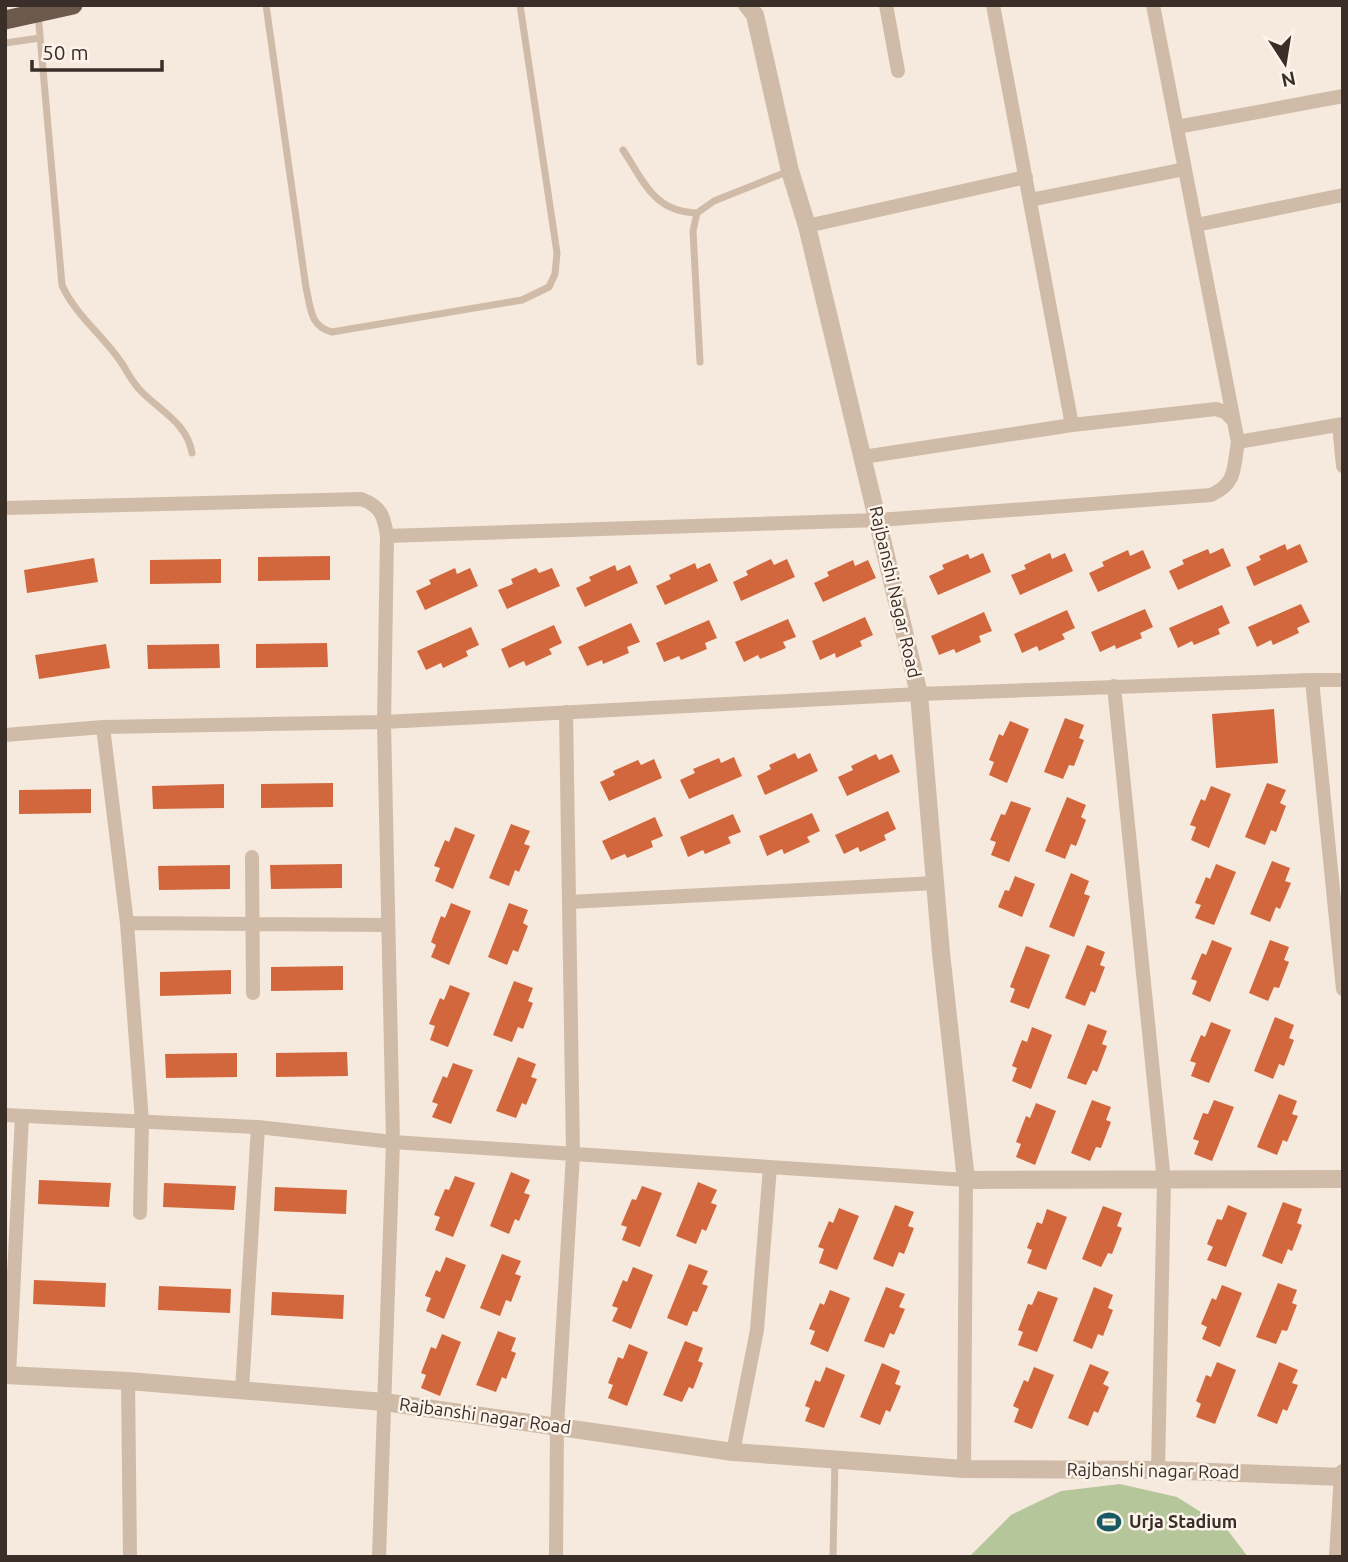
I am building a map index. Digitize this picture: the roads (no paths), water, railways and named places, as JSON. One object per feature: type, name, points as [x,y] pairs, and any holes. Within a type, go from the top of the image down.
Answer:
[{"type":"highway","points":[[18,16],[73,5]]},
{"type":"street","points":[[886,5],[898,71]]},
{"type":"street","points":[[993,5],[1073,425]]},
{"type":"street","points":[[387,536],[879,520],[1211,495],[1224,489],[1231,482],[1238,442],[1153,5]]},
{"type":"street","name":"Rajbanshi Nagar Road","points":[[754,8],[790,171],[807,226],[919,694],[935,883],[966,1180]]},
{"type":"street","points":[[1177,127],[1343,96]]},
{"type":"street","points":[[1030,200],[1185,169]]},
{"type":"street","points":[[807,226],[1026,177]]},
{"type":"street","points":[[1196,225],[1343,195]]},
{"type":"street","points":[[863,457],[1073,425],[1216,409],[1233,419]]},
{"type":"street","points":[[1238,442],[1341,425],[1343,466]]},
{"type":"street","points":[[5,508],[360,499],[375,504],[384,516],[387,536],[384,722],[393,1142],[379,1557]]},
{"type":"street","points":[[1312,680],[1343,989]]},
{"type":"street","points":[[5,736],[103,727],[384,722],[919,694],[1343,680]]},
{"type":"street","points":[[1114,686],[1164,1181],[1158,1470]]},
{"type":"street","points":[[556,1557],[557,1426],[573,1154],[566,712]]},
{"type":"street","points":[[103,727],[127,923],[142,1121],[140,1213]]},
{"type":"street","points":[[252,856],[253,993]]},
{"type":"street","points":[[569,902],[935,883]]},
{"type":"street","points":[[127,923],[388,925]]},
{"type":"street","points":[[5,1115],[258,1127],[393,1142],[966,1180],[1343,1179]]},
{"type":"street","points":[[7,1375],[22,1116]]},
{"type":"street","points":[[242,1390],[258,1127]]},
{"type":"street","points":[[733,1452],[757,1330],[770,1167]]},
{"type":"street","points":[[964,1469],[966,1180]]},
{"type":"street","name":"Rajbanshi nagar Road","points":[[7,1375],[128,1381],[384,1402],[733,1452],[835,1460],[964,1469],[1158,1470],[1343,1476]]},
{"type":"street","points":[[128,1381],[130,1557]]},
{"type":"street","points":[[1338,1557],[1343,1476]]},
{"type":"lane","points":[[266,5],[306,288],[315,324],[322,330],[332,332],[522,300],[549,287],[555,274],[557,253],[520,5]]},
{"type":"lane","points":[[18,16],[40,38],[62,285],[73,306],[121,362],[133,383],[181,426],[190,443],[191,453]]},
{"type":"lane","points":[[5,43],[40,38]]},
{"type":"lane","points":[[623,150],[654,197],[663,205],[682,213],[697,213],[714,201],[790,171]]},
{"type":"lane","points":[[697,213],[693,231],[700,362]]},
{"type":"lane","points":[[833,1557],[835,1460]]},
{"type":"place","name":"Urja Stadium","points":[[1109,1522]]}]
